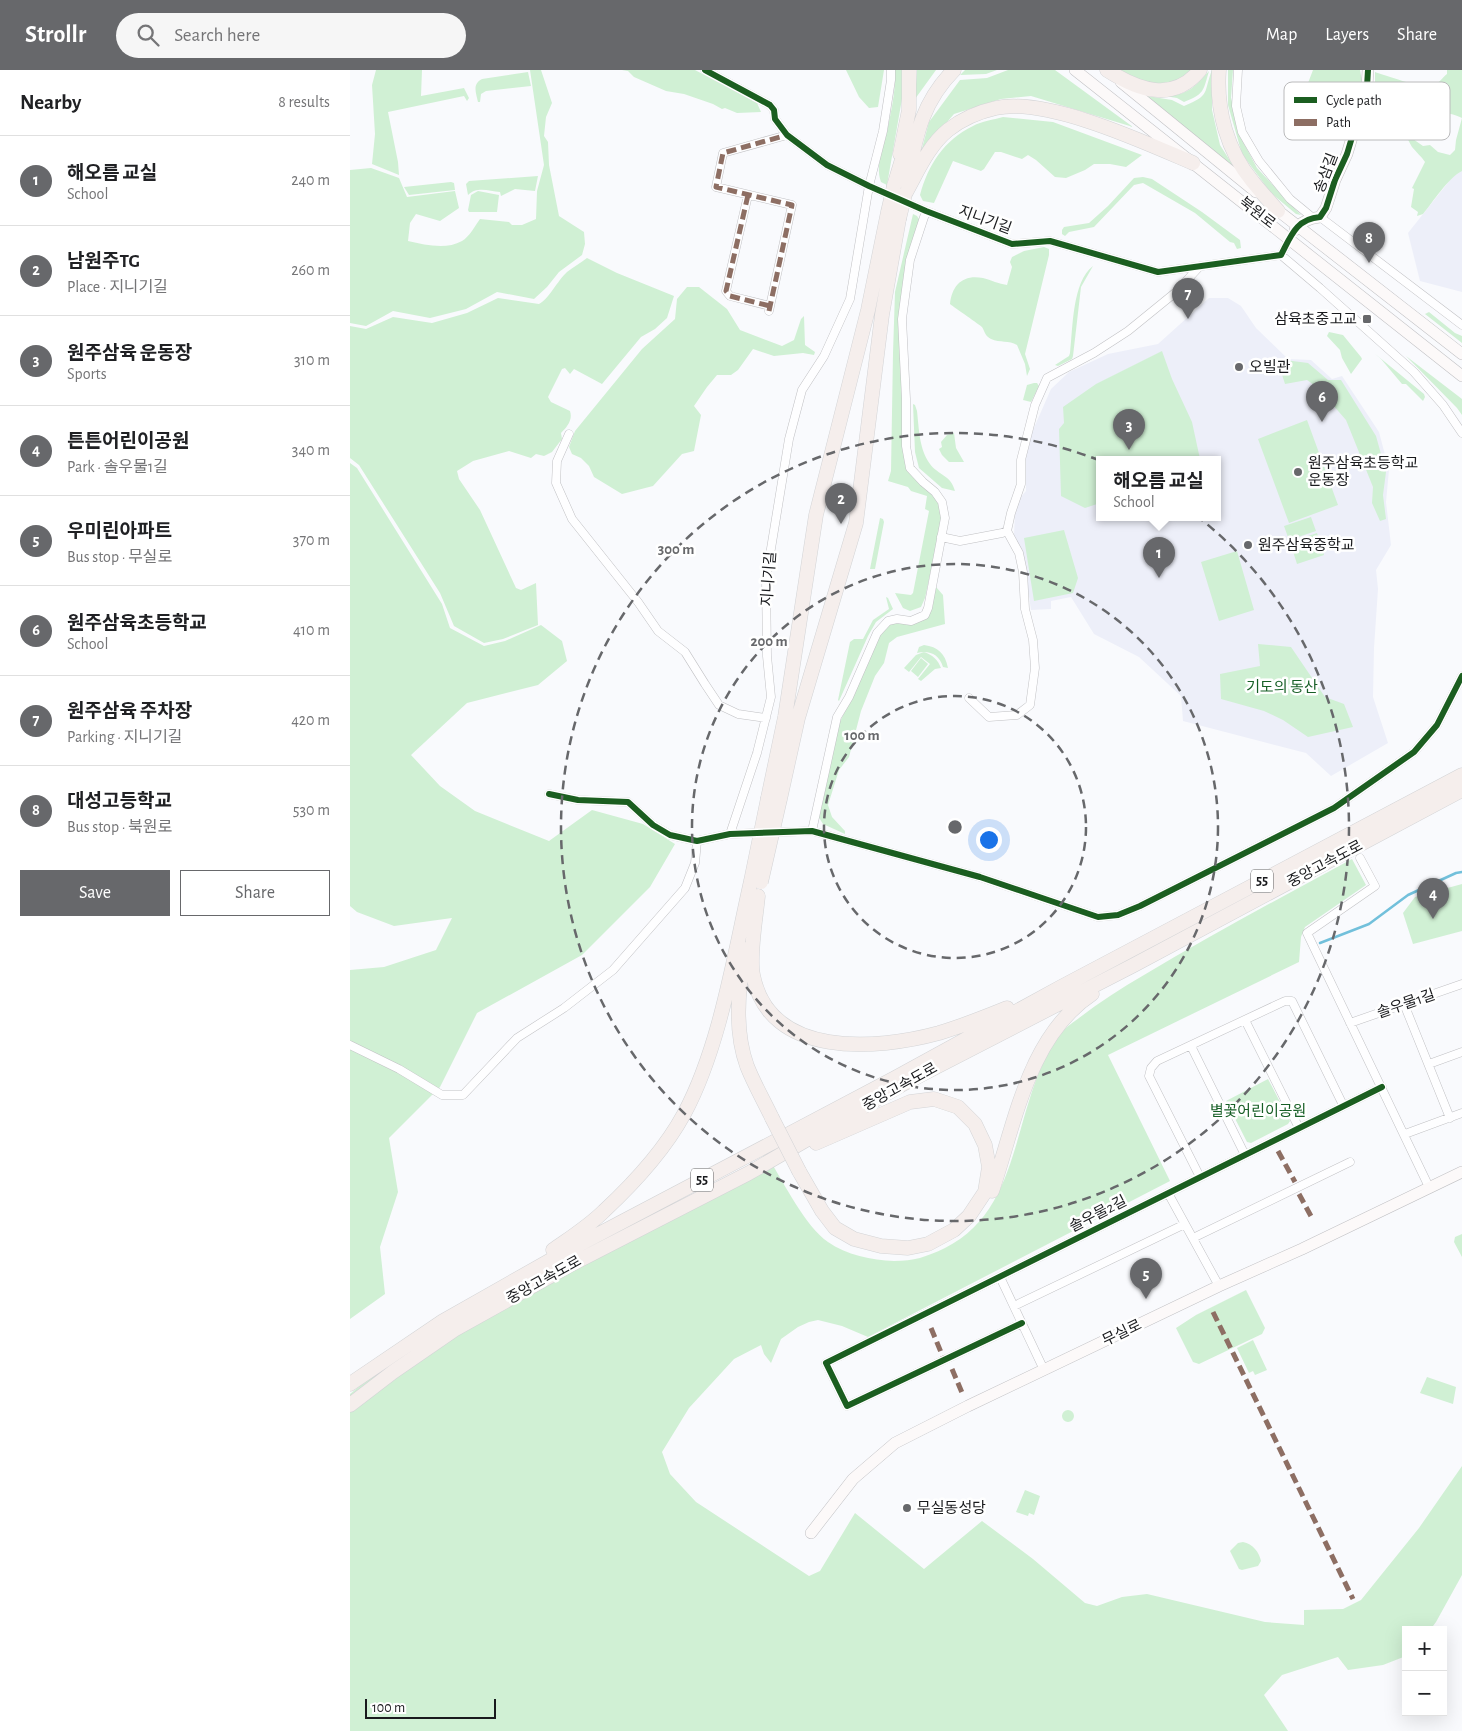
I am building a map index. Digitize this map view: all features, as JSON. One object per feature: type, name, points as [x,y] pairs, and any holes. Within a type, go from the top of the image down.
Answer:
[{"type":"highway","points":[[900,190],[909,110],[909,70]]},
{"type":"highway","points":[[769,1121],[747,1066],[741,1037],[739,1007],[741,972],[774,799],[816,515],[894,215],[918,110],[927,90],[944,70]]},
{"type":"highway","points":[[900,190],[925,109],[934,93],[954,70]]},
{"type":"highway","points":[[1107,70],[1121,79],[1147,90],[1160,91],[1178,88],[1192,79],[1200,70]]},
{"type":"highway","points":[[1219,70],[1218,97],[1230,145],[1251,181],[1278,211]]},
{"type":"highway","points":[[900,190],[946,131],[972,115],[997,108],[1030,107],[1072,117],[1139,139],[1193,163]]},
{"type":"highway","points":[[774,799],[856,523],[894,215]]},
{"type":"highway","name":"중앙고속도로","points":[[350,1384],[442,1321],[563,1253],[1462,775]]},
{"type":"highway","name":"중앙고속도로","points":[[350,1405],[393,1372],[454,1330],[572,1264],[750,1173],[903,1084],[1134,965],[1462,790]]},
{"type":"highway","points":[[757,886],[752,973],[754,982],[763,1003],[777,1020],[796,1033],[817,1040],[844,1044],[873,1043],[938,1033],[975,1021],[1061,987]]},
{"type":"highway","points":[[499,1289],[604,1212],[666,1142],[684,1114],[700,1077],[714,1036],[757,886]]},
{"type":"highway","points":[[731,973],[730,1009],[734,1040],[742,1070],[796,1172],[815,1216],[830,1234],[851,1247],[881,1254],[910,1256],[932,1249],[958,1235],[974,1220],[991,1194],[1025,1088],[1037,1061],[1057,1026],[1079,1002],[1134,965]]},
{"type":"highway","points":[[750,1173],[910,1102],[934,1099],[958,1107],[975,1124],[985,1145],[989,1167],[985,1192],[969,1216],[954,1230],[928,1244],[908,1248],[881,1246],[854,1239],[836,1228],[822,1211],[796,1172]]},
{"type":"street","name":"지니기길","points":[[705,70],[770,105],[774,110],[775,119],[786,135],[827,165],[926,211],[1012,244],[1050,241],[1158,272],[1281,255]]},
{"type":"street","name":"지니기길","points":[[730,834],[757,753],[771,697],[767,656],[766,579],[789,439],[802,390],[824,356],[850,299],[869,186],[883,131],[892,70]]},
{"type":"street","name":"북원로","points":[[1075,70],[1290,238],[1462,376]]},
{"type":"street","name":"북원로","points":[[1107,70],[1278,211],[1462,354]]},
{"type":"street","points":[[1238,70],[1236,106],[1242,132],[1258,161],[1290,199],[1462,325]]},
{"type":"street","points":[[748,195],[726,291],[730,296],[770,309],[792,205],[716,187],[724,153],[786,135]]},
{"type":"street","name":"송삼길","points":[[1316,217],[1326,208],[1351,140]]},
{"type":"street","points":[[812,832],[837,718],[850,697],[878,633],[888,621],[897,619],[910,621],[925,615],[942,537],[945,518],[942,502],[935,492],[910,468],[906,446],[902,319],[910,260],[926,211]]},
{"type":"street","points":[[1316,217],[1298,226],[1281,255],[1414,372],[1443,405],[1462,433]]},
{"type":"street","points":[[969,698],[990,717],[1017,715],[1030,704],[1035,668],[1033,640],[1025,609],[1023,572],[1019,553],[1007,531],[1010,513],[1021,484],[1021,460],[1035,405],[1047,378],[1094,353],[1128,331],[1176,292],[1200,266]]},
{"type":"street","points":[[569,434],[557,461],[556,483],[572,519],[638,602],[658,631],[686,652],[719,705],[738,714],[766,718]]},
{"type":"street","points":[[942,537],[960,541],[1002,534],[1007,531]]},
{"type":"street","points":[[548,794],[578,800],[628,802],[653,825],[670,835],[697,841],[730,834],[812,832],[980,876],[1098,917],[1118,915],[1140,906],[1334,808],[1414,752],[1437,724],[1462,676]]},
{"type":"street","points":[[1334,808],[1338,817]]},
{"type":"street","points":[[350,1045],[399,1069],[442,1095],[463,1095],[517,1038],[564,1008],[613,970],[685,888],[696,864],[697,841]]},
{"type":"street","points":[[1360,858],[1375,886],[1307,933],[1430,1187]]},
{"type":"street","name":"솔우물1길","points":[[1350,1024],[1462,984]]},
{"type":"street","points":[[1200,1177],[1149,1076],[1151,1068],[1157,1061],[1285,1001],[1292,1001],[1343,1105]]},
{"type":"street","points":[[1404,1004],[1450,1118]]},
{"type":"street","points":[[1246,1020],[1299,1128]]},
{"type":"street","points":[[1191,1046],[1245,1155]]},
{"type":"street","points":[[1428,1064],[1462,1052]]},
{"type":"street","name":"솔우물2길","points":[[1022,1323],[847,1406],[826,1363],[1382,1087]]},
{"type":"street","points":[[1405,1134],[1462,1113]]},
{"type":"street","points":[[1193,1238],[1350,1162]]},
{"type":"street","name":"무실로","points":[[811,1533],[853,1479],[895,1443],[1219,1286],[1302,1249],[1462,1172]]},
{"type":"street","points":[[1168,1193],[1219,1286]]},
{"type":"street","points":[[1014,1306],[1185,1224]]},
{"type":"street","points":[[1000,1277],[1044,1370]]},
{"type":"shaded area","points":[[1462,165],[1462,292],[1420,281],[1408,233]]},
{"type":"shaded area","points":[[1209,298],[1228,298],[1241,306],[1256,328],[1288,359],[1311,360],[1332,379],[1342,376],[1379,432],[1389,470],[1386,502],[1391,545],[1376,570],[1378,589],[1373,697],[1388,743],[1331,776],[1306,753],[1183,721],[1181,696],[1139,657],[1094,634],[1071,597],[1051,601],[1051,609],[1031,610],[1025,569],[1014,535],[1015,514],[1020,498],[1026,491],[1026,446],[1051,389],[1069,372],[1108,354],[1158,344]]},
{"type":"green space","points":[[376,70],[422,70],[421,96],[464,88],[469,98],[467,101],[464,96],[388,112],[399,175],[372,164],[375,134],[372,85]]},
{"type":"green space","points":[[530,70],[541,70],[552,103],[546,117],[544,136],[548,142],[549,165],[559,216],[584,232],[585,244],[582,255],[559,272],[534,299],[497,292],[466,309],[430,318],[393,311],[366,326],[350,323],[350,170],[371,168],[399,178],[407,197],[455,191],[459,208],[440,221],[416,214],[410,223],[408,241],[436,246],[456,244],[465,239],[480,219],[522,225],[536,219],[537,191],[544,165]]},
{"type":"green space","points":[[622,70],[695,70],[757,103],[761,112],[737,113],[725,108],[722,109],[684,94],[666,91],[634,77],[628,71]]},
{"type":"green space","points":[[846,70],[884,70],[878,107],[869,108],[859,97]]},
{"type":"green space","points":[[895,70],[905,70],[903,93],[887,185],[881,182],[879,163],[892,109]]},
{"type":"green space","points":[[917,70],[936,70],[915,99]]},
{"type":"green space","points":[[965,70],[997,70],[986,74],[960,75]]},
{"type":"green space","points":[[1008,70],[1055,70],[1133,127],[1031,96],[1001,99],[954,114],[921,152],[929,122],[960,80],[987,78]]},
{"type":"green space","points":[[1113,70],[1191,70],[1173,83],[1154,85],[1144,83]]},
{"type":"green space","points":[[1212,70],[1212,110],[1220,145],[1234,167],[1147,96],[1172,100],[1184,106],[1202,96]]},
{"type":"green space","points":[[1228,70],[1233,70],[1231,98],[1241,138],[1257,168],[1301,215],[1296,214],[1271,193],[1242,154],[1228,105]]},
{"type":"green space","points":[[1313,70],[1360,70],[1362,82],[1308,82]]},
{"type":"green space","points":[[1447,70],[1462,70],[1462,118],[1450,114],[1450,82],[1439,82],[1447,74]]},
{"type":"green space","points":[[1209,71],[1204,88],[1196,97],[1184,102],[1177,98],[1165,96],[1186,92]]},
{"type":"green space","points":[[528,72],[531,86],[486,91],[481,94],[480,102],[478,102],[476,86],[482,79]]},
{"type":"green space","points":[[1375,72],[1407,82],[1375,82]]},
{"type":"green space","points":[[1003,117],[1053,122],[1142,155],[1126,167],[1094,164],[1066,178],[1055,177],[1028,155],[1022,159],[1001,152],[995,152],[981,171],[953,161],[934,203],[923,201],[920,195],[923,184],[939,154],[946,146],[954,138],[973,126]]},
{"type":"green space","points":[[1462,118],[1462,171],[1446,185],[1423,214],[1417,216],[1418,212],[1411,207],[1414,189],[1412,188],[1425,162],[1409,140],[1414,140],[1423,146],[1430,145],[1438,152],[1450,155],[1455,150]]},
{"type":"green space","points":[[538,176],[535,191],[515,189],[501,196],[500,192],[479,190],[468,195],[466,184],[469,181]]},
{"type":"green space","points":[[1134,178],[1152,179],[1202,212],[1240,240],[1241,248],[1237,249],[1234,243],[1230,242],[1195,213],[1143,183],[1134,185],[1094,227],[1069,232],[1065,236],[1062,234],[1064,227],[1089,223]]},
{"type":"green space","points":[[454,183],[455,190],[409,195],[404,187]]},
{"type":"green space","points":[[478,191],[499,195],[497,212],[469,212],[471,195]]},
{"type":"green space","points":[[913,214],[919,219],[905,270],[899,316],[904,447],[907,469],[932,491],[940,503],[942,519],[925,598],[921,607],[910,611],[903,608],[895,593],[911,595],[913,593],[929,511],[925,509],[927,496],[911,491],[908,487],[888,481],[891,471],[895,292]]},
{"type":"green space","points":[[1044,247],[1049,249],[1049,255],[1025,354],[1030,369],[1027,376],[1025,364],[1017,345],[989,338],[982,327],[950,304],[953,291],[964,279],[976,277],[1007,285],[1012,267],[1010,262],[1012,257],[1024,251]]},
{"type":"green space","points":[[587,258],[617,273],[674,296],[667,318],[655,329],[641,337],[602,384],[574,369],[570,374],[565,368],[562,369],[548,397],[551,402],[570,411],[571,417],[561,433],[562,439],[552,452],[544,456],[536,454],[531,458],[509,451],[473,461],[457,471],[459,479],[480,510],[516,588],[521,590],[536,583],[538,625],[503,639],[484,643],[454,626],[440,593],[359,465],[350,458],[350,326],[366,329],[393,317],[432,323],[467,313],[498,298],[539,304],[567,272]]},
{"type":"green space","points":[[1093,266],[1081,287],[1072,359],[1058,366],[1055,365],[1069,356],[1077,294],[1086,273]]},
{"type":"green space","points":[[687,287],[699,287],[727,309],[740,330],[782,346],[794,340],[801,319],[804,316],[805,345],[815,352],[814,355],[803,353],[774,356],[753,349],[738,370],[731,375],[717,375],[694,406],[701,415],[694,451],[682,454],[653,486],[622,494],[594,477],[589,466],[581,458],[572,454],[569,447],[575,431],[642,349],[675,319],[677,299]]},
{"type":"green space","points":[[1429,312],[1455,333],[1462,336],[1462,343],[1425,314]]},
{"type":"green space","points":[[1329,332],[1343,335],[1361,357],[1362,359],[1351,374],[1342,358],[1340,350],[1327,336]]},
{"type":"green space","points":[[1162,351],[1172,379],[1192,422],[1199,456],[1096,456],[1096,504],[1085,508],[1061,496],[1059,429],[1064,423],[1063,407],[1096,384]]},
{"type":"green space","points":[[1374,353],[1424,394],[1423,401],[1406,384],[1402,384]]},
{"type":"green space","points":[[1406,356],[1462,399],[1462,415],[1457,408]]},
{"type":"green space","points":[[1277,359],[1308,363],[1328,380],[1341,380],[1376,436],[1386,472],[1383,495],[1386,519],[1380,521],[1372,503],[1373,487],[1346,420],[1321,387],[1307,380],[1285,384]]},
{"type":"green space","points":[[1037,383],[1039,386],[1031,402],[1023,400],[1027,385]]},
{"type":"green space","points":[[913,404],[917,411],[920,438],[926,458],[933,468],[951,482],[955,491],[942,488],[919,468],[915,452]]},
{"type":"green space","name":"원주삼육초등학교 운동장","points":[[1307,420],[1338,505],[1289,523],[1258,439]]},
{"type":"green space","points":[[954,433],[956,448],[964,462],[949,462],[939,449],[942,447],[941,442],[947,435]]},
{"type":"green space","points":[[350,463],[357,468],[442,604],[450,628],[484,646],[505,641],[541,625],[562,641],[567,661],[538,685],[467,703],[411,755],[440,786],[475,811],[549,841],[592,810],[643,824],[675,844],[650,887],[582,955],[477,1013],[440,1087],[389,1138],[398,1192],[380,1247],[385,1294],[350,1319],[350,970],[384,967],[436,950],[452,918],[394,926],[357,912],[350,906]]},
{"type":"green space","points":[[1311,517],[1316,531],[1289,540],[1284,526]]},
{"type":"green space","points":[[880,518],[884,522],[875,569],[870,569]]},
{"type":"green space","points":[[1064,530],[1078,578],[1073,593],[1034,601],[1024,538]]},
{"type":"green space","points":[[1317,533],[1324,555],[1297,564],[1290,542]]},
{"type":"green space","points":[[1237,551],[1254,610],[1219,621],[1201,562]]},
{"type":"green space","points":[[936,587],[943,595],[945,624],[897,637],[889,643],[884,663],[875,676],[861,711],[849,757],[839,770],[828,805],[832,817],[845,831],[845,834],[823,824],[818,816],[839,724],[880,636],[889,624],[928,617]]},
{"type":"green space","points":[[886,597],[893,609],[876,622],[839,701],[850,642],[854,639],[863,639],[873,620],[889,609]]},
{"type":"green space","name":"기도의 동산","points":[[1258,644],[1291,647],[1325,697],[1344,704],[1353,727],[1308,737],[1283,720],[1264,711],[1221,699],[1220,674],[1260,666]]},
{"type":"green space","points":[[924,645],[937,649],[945,658],[948,668],[943,667],[939,659],[933,654],[926,652],[917,653],[919,647]]},
{"type":"green space","points":[[924,652],[935,658],[941,668],[935,669],[921,681],[918,679],[930,664],[921,657],[909,672],[904,668],[916,655]]},
{"type":"green space","points":[[921,658],[928,664],[918,677],[911,671]]},
{"type":"green space","points":[[1352,859],[1366,885],[1305,927],[1301,937],[1299,962],[1108,1055],[1170,1181],[868,1337],[842,1326],[818,1320],[798,1327],[781,1339],[771,1363],[764,1354],[761,1345],[734,1359],[689,1408],[662,1452],[670,1474],[696,1502],[809,1576],[820,1571],[855,1513],[924,1569],[982,1521],[1033,1559],[1085,1603],[1097,1606],[1122,1597],[1147,1594],[1265,1622],[1304,1625],[1304,1610],[1343,1609],[1361,1600],[1419,1528],[1462,1466],[1462,1575],[1433,1626],[1402,1626],[1402,1658],[1383,1665],[1348,1670],[1338,1657],[1282,1675],[1264,1695],[1288,1731],[350,1731],[350,1394],[393,1359],[523,1284],[769,1159],[811,1226],[819,1235],[835,1247],[860,1256],[894,1261],[920,1258],[945,1248],[972,1230],[991,1206],[1005,1178],[1034,1086],[1046,1057],[1065,1029],[1135,980],[1221,930]]},
{"type":"green space","points":[[1462,884],[1462,931],[1413,944],[1403,913],[1415,897]]},
{"type":"green space","name":"별꽃어린이공원","points":[[1268,1079],[1290,1121],[1288,1124],[1251,1143],[1247,1142],[1226,1101]]},
{"type":"green space","points":[[1462,1234],[1462,1257],[1454,1242],[1455,1237]]},
{"type":"green space","points":[[1246,1290],[1265,1328],[1262,1334],[1199,1364],[1193,1362],[1176,1328],[1196,1315]]},
{"type":"green space","points":[[1253,1340],[1267,1370],[1255,1375],[1253,1371],[1249,1373],[1237,1348]]},
{"type":"green space","points":[[1427,1377],[1456,1387],[1453,1404],[1420,1393]]},
{"type":"green space","points":[[1066,1410],[1070,1410],[1074,1416],[1070,1422],[1066,1422],[1062,1418],[1062,1414]]},
{"type":"green space","points":[[1025,1490],[1040,1496],[1034,1515],[1029,1513],[1028,1516],[1016,1512]]},
{"type":"green space","points":[[1243,1542],[1253,1547],[1259,1555],[1261,1561],[1258,1566],[1239,1569],[1230,1551],[1238,1543]]},
{"type":"waterway","points":[[1320,943],[1369,924],[1408,895],[1462,872]]},
{"type":"marked path","points":[[769,311],[792,205],[716,187],[723,153],[787,135]]},
{"type":"marked path","points":[[748,195],[726,291],[730,296],[770,306]]},
{"type":"marked path","points":[[1278,1151],[1295,1182]]},
{"type":"marked path","points":[[1299,1194],[1312,1218]]},
{"type":"marked path","points":[[1213,1312],[1353,1599]]},
{"type":"marked path","points":[[931,1328],[943,1357]]},
{"type":"marked path","points":[[952,1369],[963,1395]]},
{"type":"cycle path","points":[[705,70],[770,105],[774,110],[775,119],[787,135],[827,165],[869,186],[926,211],[1012,244],[1050,241],[1158,272],[1281,255],[1295,230],[1305,221],[1320,217],[1326,208],[1351,140]]},
{"type":"cycle path","points":[[1367,82],[1368,70]]},
{"type":"cycle path","points":[[549,794],[578,800],[628,802],[653,825],[670,835],[697,841],[730,834],[812,831],[980,877],[1098,917],[1118,915],[1140,906],[1334,808],[1414,752],[1437,725],[1462,676]]},
{"type":"cycle path","points":[[1022,1323],[847,1406],[826,1363],[1382,1087]]},
{"type":"place","name":"대성고등학교","points":[[1369,263]]},
{"type":"place","name":"원주삼육 주차장","points":[[1188,319]]},
{"type":"place","name":"삼육초중고교","points":[[1367,319]]},
{"type":"place","name":"오빌관","points":[[1239,367]]},
{"type":"place","name":"원주삼육초등학교","points":[[1322,422]]},
{"type":"place","name":"원주삼육 운동장","points":[[1129,450]]},
{"type":"place","name":"원주삼육초등학교 운동장","points":[[1298,472]]},
{"type":"place","name":"남원주TG","points":[[841,524]]},
{"type":"place","name":"원주삼육중학교","points":[[1248,545]]},
{"type":"place","name":"해오름 교실","points":[[1159,578]]},
{"type":"place","name":"튼튼어린이공원","points":[[1433,919]]},
{"type":"place","name":"우미린아파트","points":[[1146,1299]]},
{"type":"place","name":"무실동성당","points":[[907,1508]]}]
